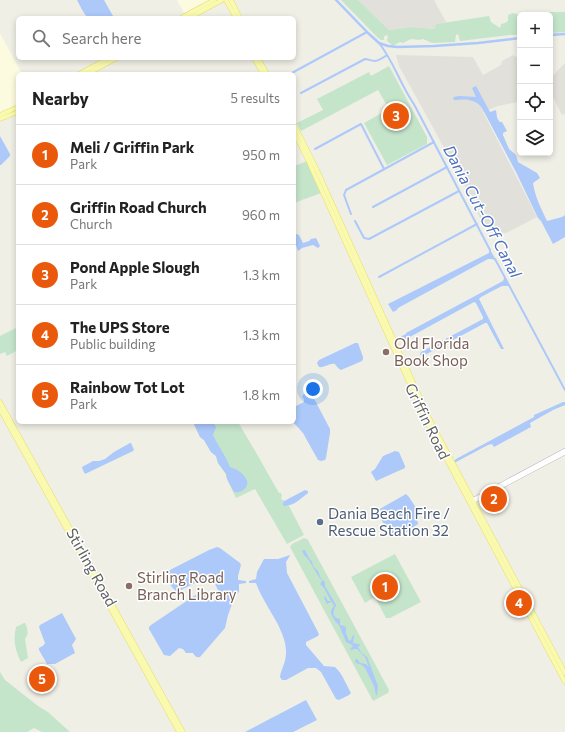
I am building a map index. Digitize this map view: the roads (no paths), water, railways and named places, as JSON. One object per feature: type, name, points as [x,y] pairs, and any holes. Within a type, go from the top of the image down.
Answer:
[{"type":"main road","points":[[185,16],[214,0]]},
{"type":"main road","points":[[193,16],[222,0]]},
{"type":"main road","points":[[226,0],[235,16]]},
{"type":"main road","points":[[231,0],[239,16]]},
{"type":"main road","points":[[83,72],[105,60]]},
{"type":"main road","points":[[91,72],[113,60]]},
{"type":"main road","points":[[255,60],[262,72]]},
{"type":"main road","points":[[259,60],[266,72]]},
{"type":"main road","points":[[0,115],[16,108]]},
{"type":"main road","points":[[0,120],[16,113]]},
{"type":"main road","name":"Griffin Road","points":[[296,128],[318,170],[434,436],[472,501],[529,613],[533,617]]},
{"type":"main road","name":"Griffin Road","points":[[296,136],[308,158],[416,398],[425,410],[533,617],[565,682]]},
{"type":"main road","name":"Stirling Road","points":[[0,402],[124,629],[132,648],[179,732]]},
{"type":"main road","name":"Stirling Road","points":[[0,409],[183,732]]},
{"type":"main road","points":[[434,436],[441,442]]},
{"type":"main road","points":[[472,501],[565,451]]},
{"type":"main road","points":[[533,617],[537,621],[565,673]]},
{"type":"main road","points":[[132,648],[134,647],[137,650]]},
{"type":"main road","points":[[162,702],[168,705]]},
{"type":"water","points":[[77,0],[104,0],[113,16],[86,16]]},
{"type":"water","points":[[476,86],[490,112],[496,110],[498,119],[502,122],[507,131],[503,133],[503,135],[509,149],[516,155],[518,162],[537,173],[540,178],[533,183],[540,207],[547,221],[565,215],[565,237],[553,244],[480,105],[473,101],[454,100],[453,98],[459,96],[476,97],[472,88]]},
{"type":"water","points":[[0,136],[10,154],[10,156],[1,165],[0,165]]},
{"type":"water","points":[[296,234],[299,235],[303,243],[316,238],[320,246],[318,248],[313,245],[302,248],[298,251],[296,245]]},
{"type":"water","points":[[489,248],[496,260],[488,259],[393,312],[388,304],[489,253]]},
{"type":"water","points":[[505,276],[510,286],[502,286],[479,299],[504,349],[501,349],[487,323],[485,323],[421,356],[421,352],[483,319],[476,303],[474,302],[408,338],[397,341],[396,339],[406,333],[503,281]]},
{"type":"water","points":[[358,343],[363,357],[362,361],[341,370],[335,364],[319,367],[317,363],[319,360]]},
{"type":"water","points":[[307,391],[310,391],[330,429],[325,460],[318,460],[303,433],[295,424],[296,406],[304,402],[302,396]]},
{"type":"water","points":[[565,402],[565,405],[530,423],[531,427],[494,447],[492,444],[488,445],[456,462],[454,461],[534,417],[534,415]]},
{"type":"water","points":[[194,424],[214,424],[216,427],[213,435],[230,467],[240,472],[246,478],[247,486],[244,490],[234,492],[226,474],[218,463],[216,456],[211,452],[204,440],[200,437]]},
{"type":"water","points":[[130,443],[134,450],[133,451],[85,474],[82,467],[93,461],[105,459]]},
{"type":"water","points":[[395,451],[399,452],[405,468],[376,481],[371,472],[375,469],[383,456]]},
{"type":"water","points":[[305,490],[308,491],[308,493],[297,502],[288,506],[283,505],[283,502]]},
{"type":"water","points":[[406,494],[420,514],[417,519],[418,524],[402,535],[396,533],[389,534],[378,510]]},
{"type":"water","points":[[217,547],[240,563],[241,565],[238,580],[246,581],[246,583],[239,584],[239,592],[235,596],[225,628],[200,657],[195,656],[193,653],[186,653],[183,649],[179,648],[170,656],[164,655],[149,627],[200,592],[207,592],[213,602],[221,596],[214,582],[197,582],[176,591],[166,577],[166,572]]},
{"type":"water","points":[[302,550],[305,550],[312,561],[313,566],[318,571],[321,579],[325,582],[325,586],[336,605],[334,615],[340,619],[340,625],[346,627],[346,633],[349,641],[354,635],[353,643],[360,645],[358,647],[359,649],[367,657],[378,686],[377,695],[365,668],[355,661],[357,659],[360,663],[366,664],[369,667],[365,657],[357,649],[350,649],[353,646],[346,642],[339,625],[331,614],[331,610],[334,606],[332,602],[327,604],[324,598],[325,596],[328,601],[331,601],[320,584],[322,581]]},
{"type":"water","points":[[290,555],[286,562],[287,573],[319,634],[306,642],[306,645],[324,666],[335,667],[342,675],[351,693],[339,700],[336,699],[321,672],[316,668],[308,668],[286,680],[282,680],[280,677],[286,657],[283,636],[256,583],[249,583],[249,581],[256,579],[257,572],[264,559],[278,559]]},
{"type":"water","points":[[62,613],[76,639],[72,645],[75,653],[55,664],[47,664],[39,650],[39,648],[45,643],[39,627]]},
{"type":"water","points":[[306,700],[317,720],[293,732],[245,732]]},
{"type":"waterway","points":[[336,0],[379,43],[388,46],[434,46],[517,38]]},
{"type":"waterway","points":[[294,72],[367,32]]},
{"type":"waterway","points":[[553,35],[565,34]]},
{"type":"waterway","name":"Dania Cut-Off Canal","points":[[379,43],[415,106],[490,250]]},
{"type":"waterway","points":[[301,93],[365,59],[377,61],[387,55]]},
{"type":"waterway","points":[[315,149],[361,124],[384,169]]},
{"type":"waterway","points":[[351,214],[344,195],[346,190],[434,142]]},
{"type":"waterway","points":[[373,207],[447,167]]},
{"type":"waterway","points":[[355,221],[364,238],[369,239],[459,191]]},
{"type":"waterway","points":[[379,277],[477,224]]},
{"type":"waterway","name":"Dania Cut-Off Canal","points":[[495,259],[565,390]]},
{"type":"place","name":"Pond Apple Slough","points":[[396,116]]},
{"type":"place","name":"Old Florida Book Shop","points":[[386,352]]},
{"type":"place","name":"Griffin Road Church","points":[[494,499]]},
{"type":"place","name":"Dania Beach Fire / Rescue Station 32","points":[[320,522]]},
{"type":"place","name":"Stirling Road Branch Library","points":[[129,586]]},
{"type":"place","name":"Meli / Griffin Park","points":[[385,587]]},
{"type":"place","name":"The UPS Store","points":[[519,603]]},
{"type":"place","name":"Rainbow Tot Lot","points":[[42,679]]}]
